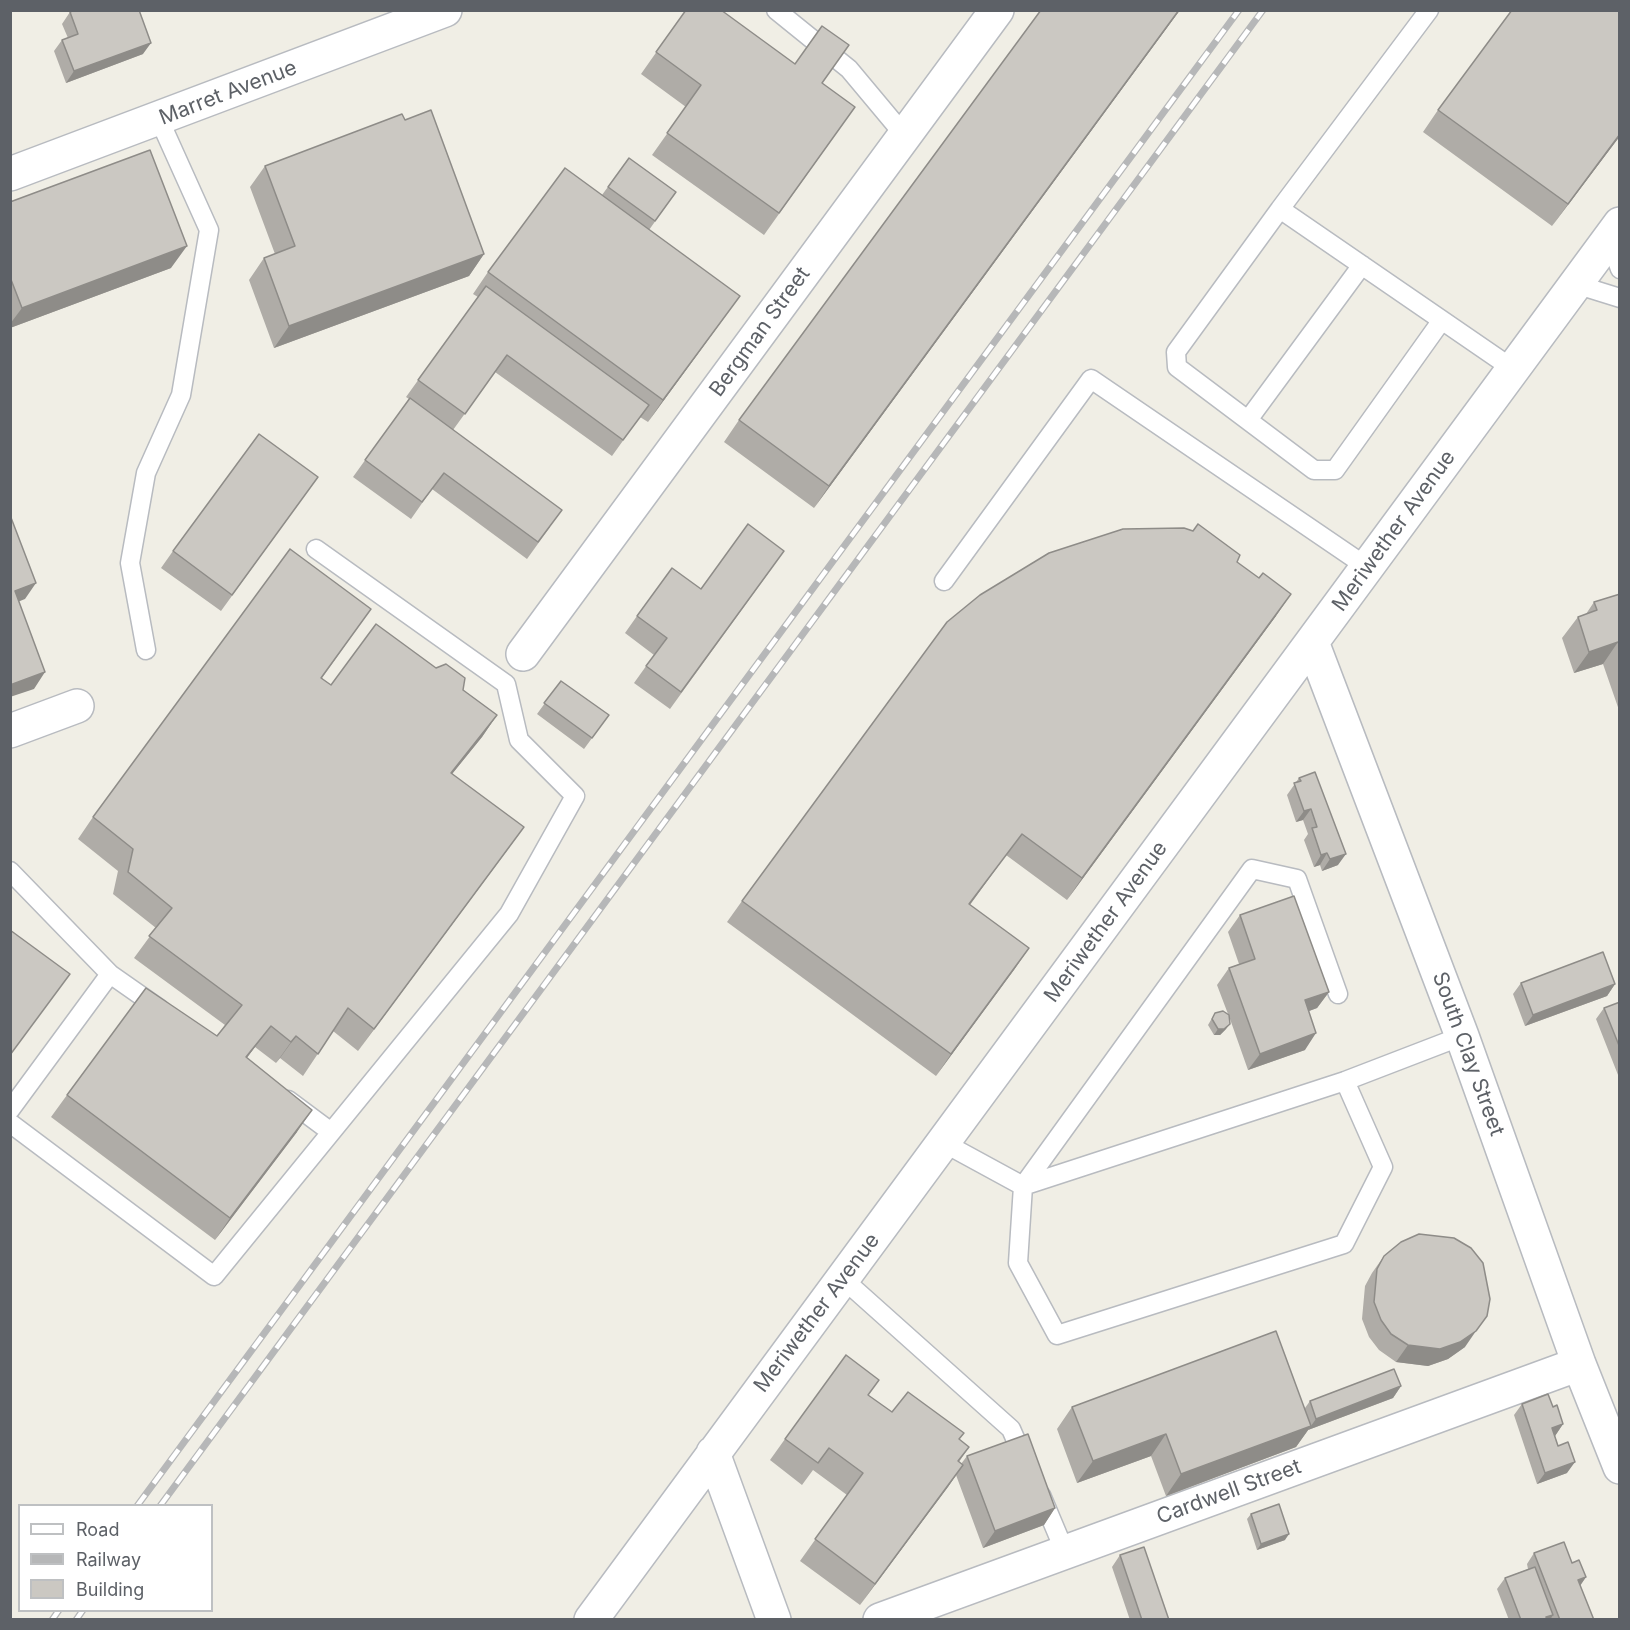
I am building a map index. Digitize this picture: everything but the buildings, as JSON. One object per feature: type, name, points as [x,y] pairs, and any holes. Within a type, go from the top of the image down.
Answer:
[{"type":"street","name":"Marret Avenue","points":[[10,174],[445,10]]},
{"type":"street","name":"Bergman Street","points":[[523,654],[997,10]]},
{"type":"street","name":"Meriwether Avenue","points":[[591,1620],[1614,231]]},
{"type":"street","name":"South Clay Street","points":[[1312,642],[1462,1036],[1579,1364],[1620,1467]]},
{"type":"street","points":[[10,731],[77,706]]},
{"type":"street","name":"Cardwell Street","points":[[880,1620],[1579,1364]]},
{"type":"street","points":[[713,1453],[774,1620]]},
{"type":"lane","points":[[776,10],[849,69],[905,136]]},
{"type":"lane","points":[[1430,10],[1176,352],[1177,367],[1314,470],[1335,470],[1442,320]]},
{"type":"lane","points":[[146,650],[130,563],[146,473],[181,395],[208,230],[159,119]]},
{"type":"lane","points":[[1280,209],[1513,369]]},
{"type":"lane","points":[[1614,231],[1620,269]]},
{"type":"lane","points":[[1248,420],[1362,265]]},
{"type":"lane","points":[[1575,284],[1620,298]]},
{"type":"lane","points":[[944,581],[1091,379],[1367,567]]},
{"type":"lane","points":[[10,1123],[214,1276],[509,914],[575,796],[519,740],[506,684],[316,549]]},
{"type":"lane","points":[[506,684],[523,654]]},
{"type":"lane","points":[[1338,994],[1297,879],[1252,869],[1023,1186],[1018,1263],[1057,1335],[1344,1244],[1383,1167],[1345,1081]]},
{"type":"lane","points":[[10,871],[110,974],[175,1019]]},
{"type":"lane","points":[[10,1110],[110,974]]},
{"type":"lane","points":[[944,1143],[1023,1186],[1345,1081],[1462,1036]]},
{"type":"lane","points":[[277,1092],[331,1132]]},
{"type":"lane","points":[[842,1278],[1011,1429],[1065,1552]]},
{"type":"railway","points":[[138,1504],[1239,10]]},
{"type":"railway","points":[[161,1504],[1263,10]]},
{"type":"railway","points":[[52,1620],[58,1612]]},
{"type":"railway","points":[[76,1620],[82,1612]]}]
